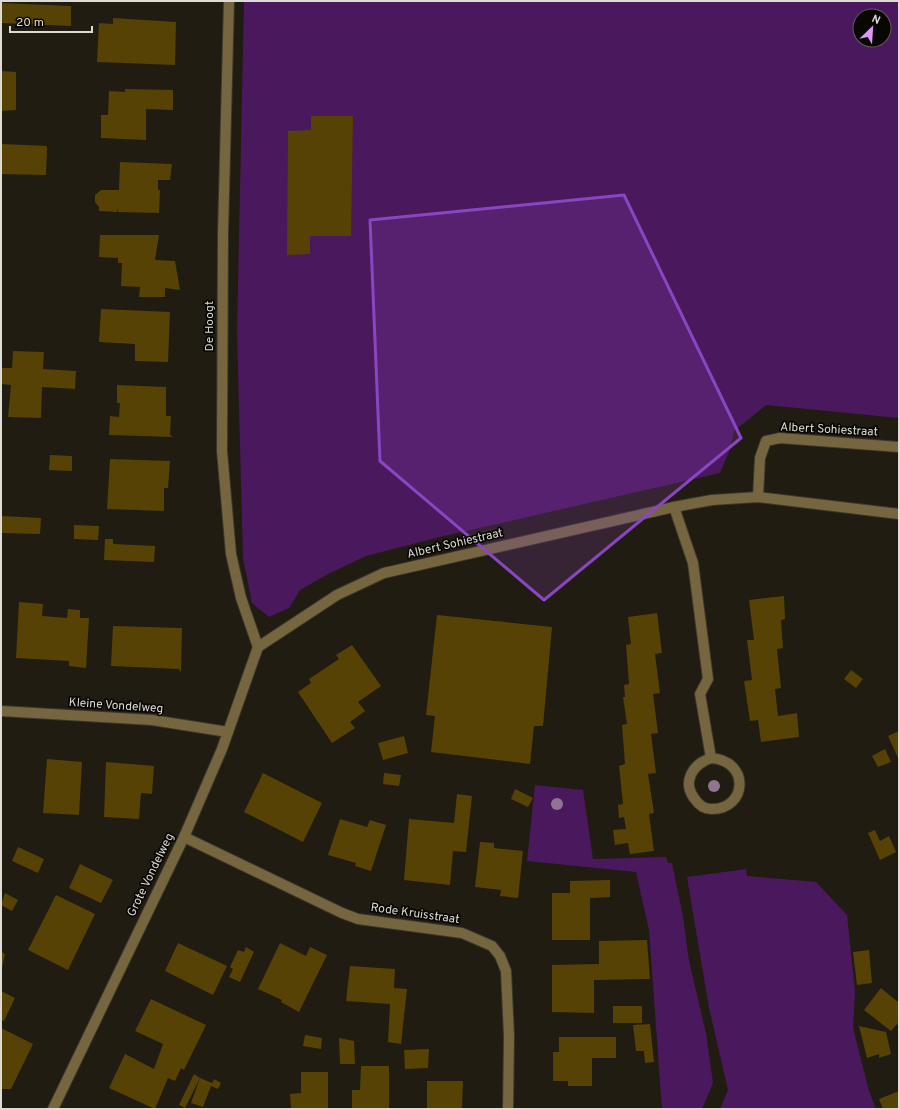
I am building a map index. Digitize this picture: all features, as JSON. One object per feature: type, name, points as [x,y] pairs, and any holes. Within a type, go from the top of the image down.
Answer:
[{"type":"street","name":"De Hoogt","points":[[229,1],[223,233],[222,451],[230,554],[241,598],[258,647]]},
{"type":"street","name":"Albert Sohiestraat","points":[[758,497],[760,458],[766,441],[780,438],[899,447]]},
{"type":"street","name":"Albert Sohiestraat","points":[[258,647],[337,595],[384,573],[712,500],[758,497],[899,514]]},
{"type":"street","points":[[674,508],[693,563],[708,679],[700,694],[711,758]]},
{"type":"street","name":"Grote Vondelweg","points":[[52,1109],[184,836],[228,732],[258,647]]},
{"type":"street","name":"Kleine Vondelweg","points":[[1,711],[152,720],[228,732]]},
{"type":"street","points":[[711,758],[726,761],[736,769],[740,781],[738,793],[731,803],[720,809],[708,809],[697,803],[690,792],[689,780],[693,769],[702,761],[711,758]]},
{"type":"street","name":"Rode Kruisstraat","points":[[184,836],[342,913],[358,919],[462,933],[492,946],[500,956],[506,971],[509,1036],[508,1109]]},
{"type":"highlighted area","points":[[624,195],[741,438],[544,600],[380,461],[370,220]]},
{"type":"shaded area","points":[[244,1],[899,1],[899,418],[766,405],[734,431],[729,452],[720,473],[444,536],[366,556],[328,574],[300,590],[289,608],[269,617],[252,603],[243,558],[237,332]]},
{"type":"shaded area","points":[[535,785],[583,790],[593,859],[666,857],[668,863],[672,863],[683,917],[689,961],[706,1033],[713,1083],[702,1109],[662,1109],[649,930],[636,872],[527,861]]},
{"type":"shaded area","points":[[746,869],[747,876],[816,882],[847,915],[855,992],[853,1028],[869,1091],[876,1109],[720,1109],[728,1090],[709,1008],[687,877]]},
{"type":"building","points":[[1,3],[71,6],[71,26],[1,23]]},
{"type":"building","points":[[113,18],[176,22],[175,65],[97,62],[99,23],[113,24]]},
{"type":"building","points":[[1,71],[16,72],[16,110],[1,111]]},
{"type":"building","points":[[125,89],[173,90],[173,110],[146,109],[146,140],[101,138],[101,115],[108,115],[109,91],[125,92]]},
{"type":"building","points":[[311,116],[353,116],[351,236],[310,236],[310,254],[287,255],[288,131],[311,130]]},
{"type":"building","points":[[1,144],[47,146],[46,175],[1,174]]},
{"type":"building","points":[[120,162],[172,164],[170,180],[158,180],[158,190],[160,190],[159,213],[118,212],[117,208],[117,212],[99,211],[99,207],[95,202],[95,195],[101,190],[119,190]]},
{"type":"building","points":[[100,235],[159,235],[155,260],[175,261],[180,290],[165,288],[165,297],[139,297],[140,287],[121,286],[122,263],[118,263],[118,258],[99,257]]},
{"type":"building","points":[[101,309],[170,312],[168,362],[135,361],[135,344],[99,342]]},
{"type":"building","points":[[13,351],[44,352],[43,369],[76,371],[75,389],[42,387],[41,418],[8,417],[11,385],[1,384],[2,368],[12,368]]},
{"type":"building","points":[[117,385],[166,387],[166,416],[171,416],[170,435],[173,437],[109,435],[110,416],[119,417],[120,403],[117,403]]},
{"type":"building","points":[[50,455],[72,456],[72,471],[49,470]]},
{"type":"building","points":[[110,459],[170,461],[168,488],[164,488],[164,511],[107,509]]},
{"type":"building","points":[[2,516],[41,518],[40,534],[2,533]]},
{"type":"building","points":[[74,525],[99,526],[98,540],[74,539]]},
{"type":"building","points":[[105,539],[113,539],[113,544],[155,546],[154,562],[104,560]]},
{"type":"building","points":[[784,596],[785,619],[781,620],[783,648],[777,649],[781,688],[775,689],[778,716],[797,713],[799,737],[761,742],[758,720],[750,721],[744,681],[752,680],[747,640],[754,640],[749,600]]},
{"type":"building","points":[[19,602],[43,604],[42,616],[67,618],[68,609],[80,610],[80,618],[89,618],[86,668],[69,666],[69,661],[16,658]]},
{"type":"building","points":[[657,613],[662,653],[655,654],[660,693],[653,694],[658,733],[651,734],[656,773],[648,774],[654,813],[649,814],[654,851],[630,854],[628,843],[615,845],[613,830],[626,829],[624,817],[619,818],[618,805],[623,804],[619,766],[625,764],[622,725],[627,724],[623,697],[625,697],[624,685],[629,684],[626,645],[631,644],[628,617]]},
{"type":"building","points":[[437,615],[552,627],[543,726],[534,726],[530,764],[431,752],[435,716],[426,715]]},
{"type":"building","points":[[113,626],[182,628],[181,672],[179,669],[111,666]]},
{"type":"building","points":[[352,645],[381,686],[358,702],[365,711],[350,722],[355,728],[332,743],[298,692],[311,683],[309,679],[339,659],[336,655]]},
{"type":"building","points":[[851,670],[863,679],[856,688],[844,679]]},
{"type":"building","points":[[899,731],[899,760],[888,736]]},
{"type":"building","points":[[404,736],[408,753],[383,760],[378,743]]},
{"type":"building","points":[[885,749],[891,762],[878,767],[872,756]]},
{"type":"building","points":[[47,759],[82,762],[79,815],[43,813]]},
{"type":"building","points":[[106,762],[154,766],[152,794],[141,793],[139,819],[104,817]]},
{"type":"building","points":[[263,773],[322,803],[303,842],[244,812]]},
{"type":"building","points":[[384,773],[401,775],[399,786],[383,784]]},
{"type":"building","points":[[515,789],[533,798],[528,807],[511,799]]},
{"type":"building","points":[[457,794],[472,796],[466,852],[453,851],[450,885],[404,880],[409,819],[454,823]]},
{"type":"building","points":[[340,819],[367,827],[370,820],[386,825],[371,871],[355,866],[356,863],[328,855]]},
{"type":"building","points":[[875,830],[880,841],[889,836],[896,852],[880,860],[868,833]]},
{"type":"building","points":[[480,842],[494,843],[494,848],[523,851],[518,898],[500,896],[501,890],[475,887]]},
{"type":"building","points":[[18,847],[44,859],[38,873],[12,861]]},
{"type":"building","points":[[80,864],[113,880],[101,903],[69,888]]},
{"type":"building","points":[[610,880],[610,897],[590,898],[590,940],[552,940],[552,893],[570,893],[570,881]]},
{"type":"building","points":[[5,893],[18,900],[12,911],[1,905]]},
{"type":"building","points":[[56,895],[95,914],[68,970],[28,950]]},
{"type":"building","points":[[647,940],[650,979],[594,980],[594,1013],[552,1012],[552,965],[599,964],[599,941]]},
{"type":"building","points":[[178,943],[227,966],[213,995],[165,971]]},
{"type":"building","points":[[280,943],[306,956],[310,947],[327,955],[299,1012],[281,1002],[282,1000],[258,989]]},
{"type":"building","points":[[246,947],[254,952],[240,982],[229,977],[233,969],[230,967],[238,950],[244,952]]},
{"type":"building","points":[[869,950],[872,983],[857,985],[853,952]]},
{"type":"building","points":[[1,952],[5,954],[2,968],[1,968]]},
{"type":"building","points":[[350,966],[395,969],[394,988],[407,989],[401,1044],[388,1042],[390,1004],[346,1001]]},
{"type":"building","points":[[881,988],[899,1003],[899,1022],[891,1031],[864,1010]]},
{"type":"building","points":[[1,991],[15,998],[4,1021],[1,1020]]},
{"type":"building","points":[[151,999],[206,1025],[184,1070],[181,1068],[175,1081],[168,1078],[155,1109],[109,1088],[125,1054],[154,1069],[163,1044],[135,1031]]},
{"type":"building","points":[[613,1006],[642,1006],[642,1023],[613,1023]]},
{"type":"building","points":[[650,1024],[654,1062],[645,1063],[644,1051],[636,1051],[633,1025]]},
{"type":"building","points":[[859,1026],[886,1032],[891,1054],[879,1058],[879,1054],[867,1058]]},
{"type":"building","points":[[1,1028],[33,1044],[11,1089],[1,1089]]},
{"type":"building","points":[[305,1035],[322,1038],[321,1049],[303,1046]]},
{"type":"building","points":[[559,1037],[616,1037],[616,1058],[592,1058],[592,1086],[568,1086],[568,1081],[553,1081],[553,1052],[559,1052]]},
{"type":"building","points":[[339,1038],[354,1041],[355,1064],[340,1064]]},
{"type":"building","points":[[429,1049],[428,1068],[405,1069],[404,1050]]},
{"type":"building","points":[[361,1066],[389,1066],[389,1109],[352,1109],[352,1090],[360,1090]]},
{"type":"building","points":[[301,1072],[328,1072],[328,1109],[291,1109],[290,1094],[301,1093]]},
{"type":"building","points":[[194,1074],[200,1078],[185,1108],[179,1105]]},
{"type":"building","points":[[200,1078],[212,1083],[214,1079],[221,1083],[218,1089],[211,1086],[203,1107],[191,1103]]},
{"type":"building","points":[[427,1081],[463,1081],[462,1109],[427,1109]]},
{"type":"building","points":[[899,1091],[899,1109],[883,1109],[879,1099]]}]
